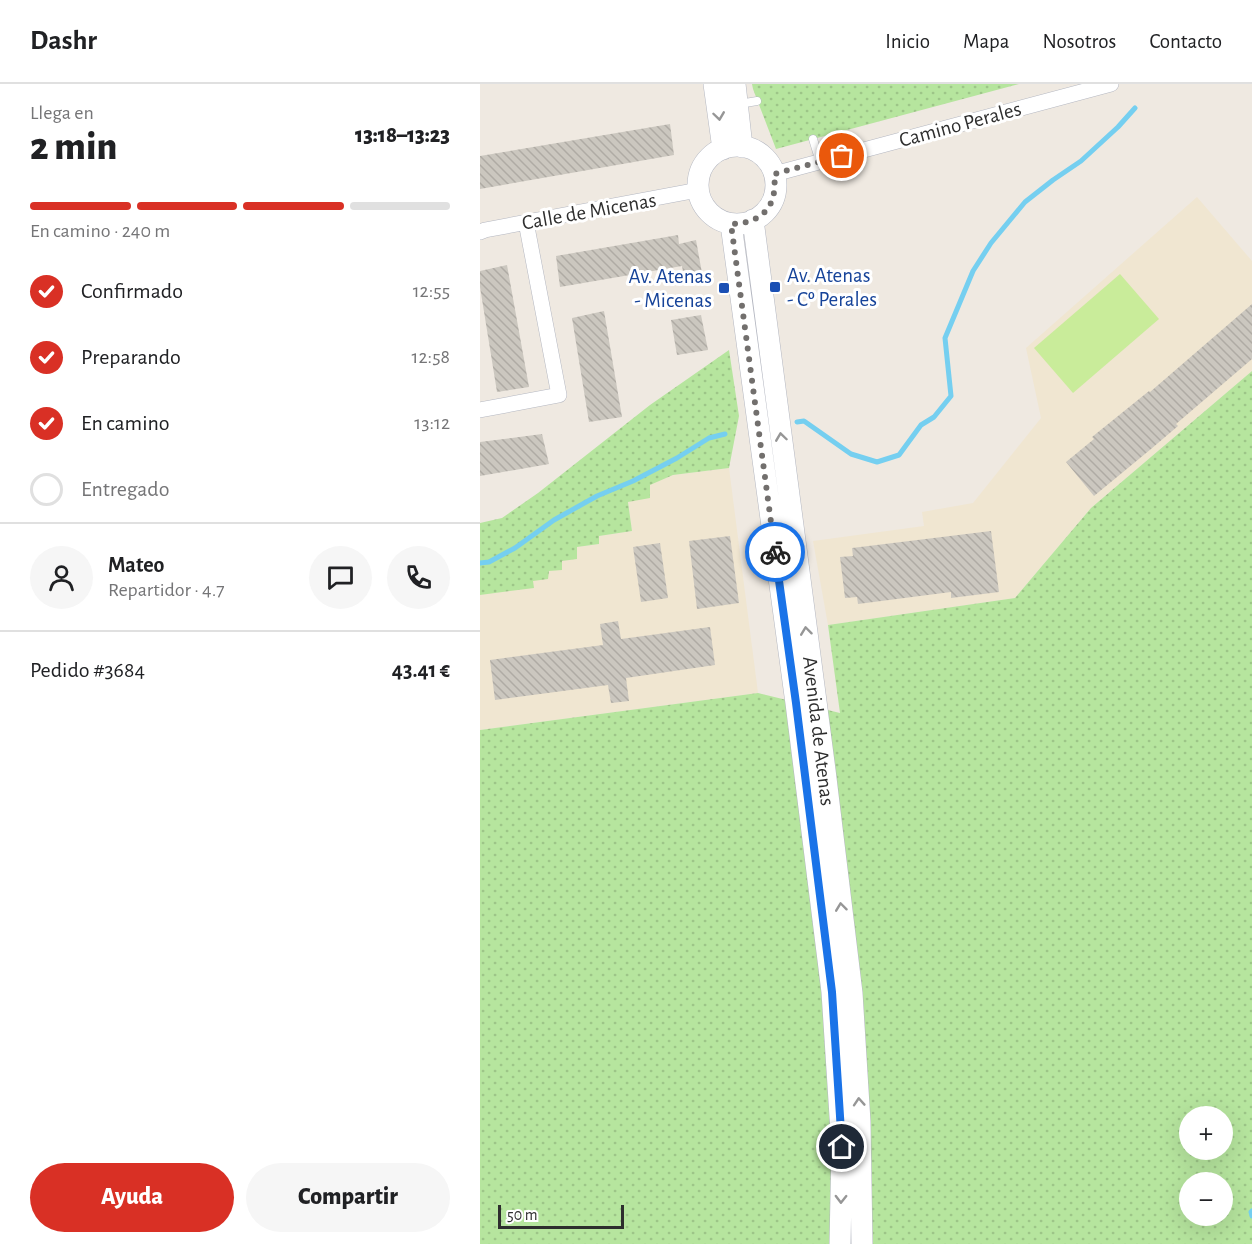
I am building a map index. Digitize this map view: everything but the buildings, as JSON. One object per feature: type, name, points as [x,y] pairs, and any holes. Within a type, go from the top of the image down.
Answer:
[{"type":"main road","points":[[714,84],[733,148]]},
{"type":"main road","points":[[733,148],[743,96]]},
{"type":"main road","points":[[733,148],[753,150],[769,164],[774,174],[776,187],[772,201],[764,212],[753,220],[742,223],[731,224],[709,212],[698,190],[698,180],[706,161],[714,154],[733,148]]},
{"type":"main road","name":"Avenida de Atenas","points":[[753,220],[852,993],[860,1122],[862,1244]]},
{"type":"main road","name":"Avenida de Atenas","points":[[731,224],[796,703],[832,992],[842,1147],[840,1244]]},
{"type":"street","name":"Camino Perales","points":[[774,174],[1111,84]]},
{"type":"street","name":"Calle de Micenas","points":[[480,232],[698,190]]},
{"type":"street","points":[[480,410],[559,395],[526,222]]},
{"type":"lane","points":[[813,140],[820,162]]},
{"type":"shaded area","points":[[1197,197],[1252,261],[1252,371],[1091,508],[1015,598],[828,625],[813,541],[924,526],[922,512],[973,503],[1041,418],[1026,348]]},
{"type":"shaded area","points":[[729,468],[758,693],[480,730],[480,595],[533,581],[562,561],[577,547],[599,544],[598,536],[632,531],[628,501],[649,485],[673,475]]},
{"type":"green space","points":[[752,84],[1019,84],[776,149]]},
{"type":"green space","points":[[1120,274],[1159,319],[1073,393],[1034,348]]},
{"type":"green space","points":[[729,350],[739,416],[729,468],[673,475],[650,485],[650,498],[628,502],[632,531],[599,536],[599,544],[577,547],[577,559],[562,561],[562,570],[549,571],[548,579],[533,581],[534,588],[480,595],[480,523],[502,518],[538,493],[650,405]]},
{"type":"green space","points":[[1252,371],[1252,1244],[480,1244],[480,730],[758,693],[840,713],[828,625],[1015,598],[1091,508]]},
{"type":"waterway","points":[[797,422],[804,421],[851,454],[877,462],[899,455],[921,425],[934,417],[951,396],[945,338],[973,271],[991,243],[1025,202],[1081,161],[1135,108]]},
{"type":"waterway","points":[[480,563],[489,562],[515,548],[554,520],[597,496],[633,481],[709,438],[725,434]]},
{"type":"waterway","points":[[1252,1211],[1252,1216]]},
{"type":"way so far","points":[[775,552],[731,224],[753,220],[764,212],[772,201],[776,187],[774,174],[842,156]]},
{"type":"place","name":"Av. Atenas - Cº Perales","points":[[775,287]]},
{"type":"place","name":"Av. Atenas - Micenas","points":[[724,288]]},
{"type":"route","points":[[775,552],[832,992],[842,1147]]}]
